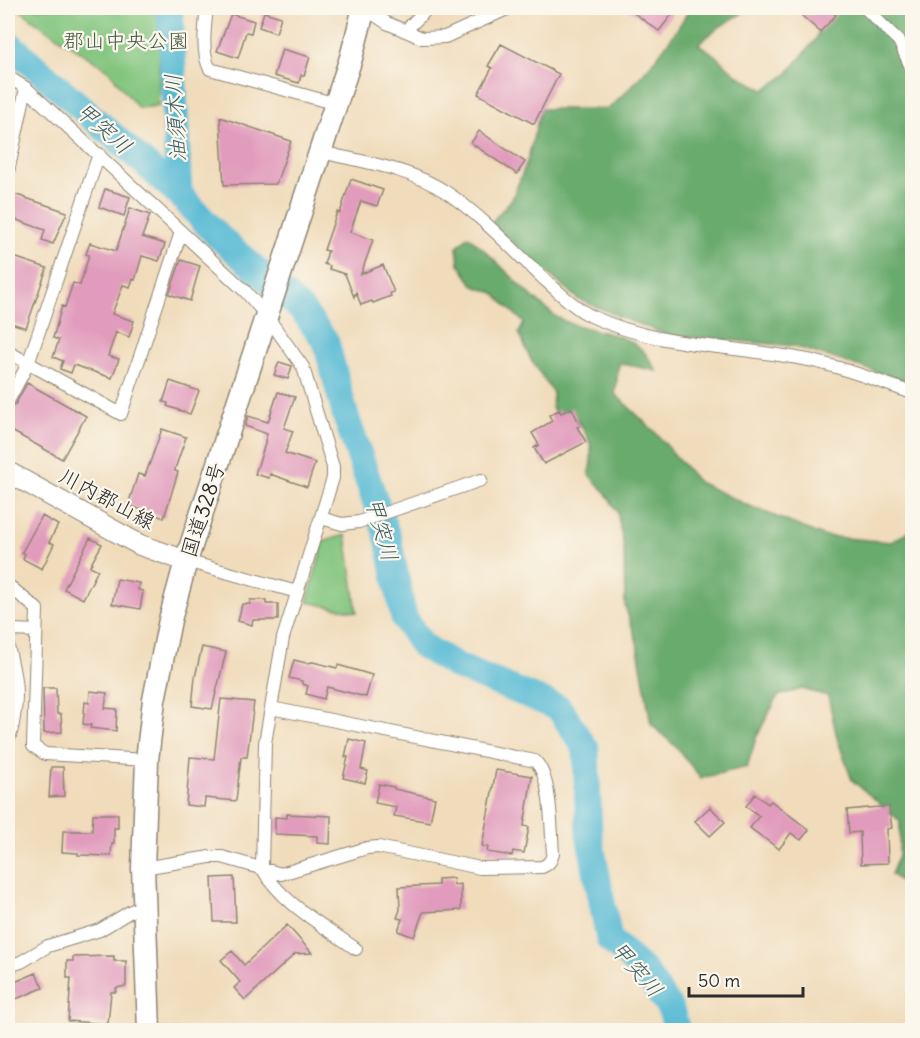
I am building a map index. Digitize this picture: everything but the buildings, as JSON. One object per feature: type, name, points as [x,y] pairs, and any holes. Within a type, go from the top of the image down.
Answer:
[{"type":"highway","name":"国道328号","points":[[144,1026],[143,868],[147,760],[154,700],[170,620],[186,561],[321,152],[364,8]]},
{"type":"main road","name":"川内郡山線","points":[[8,472],[140,545],[186,561]]},
{"type":"street","points":[[207,8],[205,46],[206,62],[210,69],[336,104]]},
{"type":"street","points":[[364,8],[387,23],[422,38],[445,37],[509,8]]},
{"type":"street","points":[[405,31],[428,8]]},
{"type":"street","points":[[865,8],[899,41],[912,69]]},
{"type":"street","points":[[8,77],[26,88],[268,311],[303,367],[333,468],[333,478],[283,638],[263,770],[262,868],[269,880],[295,905],[356,949]]},
{"type":"street","points":[[8,172],[26,88]]},
{"type":"street","points":[[321,152],[404,173],[422,179],[444,191],[467,207],[566,299],[588,315],[629,332],[675,342],[814,361],[912,393]]},
{"type":"street","points":[[8,401],[28,364],[99,154]]},
{"type":"street","points":[[8,352],[121,414],[181,232]]},
{"type":"street","points":[[321,518],[342,524],[359,522],[411,506],[480,480]]},
{"type":"street","points":[[186,561],[297,592]]},
{"type":"street","points":[[8,585],[37,609],[33,746],[45,754],[147,760]]},
{"type":"street","points":[[8,633],[13,630],[36,631]]},
{"type":"street","points":[[8,646],[17,680],[18,700],[8,740]]},
{"type":"street","points":[[143,868],[210,856],[222,857],[281,874],[367,848],[378,847],[480,868],[548,865],[553,854],[546,785],[543,771],[535,761],[271,708]]},
{"type":"street","points":[[8,966],[21,962],[48,945],[100,930],[131,911],[144,906]]},
{"type":"green space","name":"郡山中央公園","points":[[17,8],[161,8],[158,106],[138,108],[108,70]]},
{"type":"green space","points":[[690,8],[744,8],[744,12],[719,27],[698,44],[711,52],[737,75],[764,90],[787,74],[816,39],[825,12],[823,8],[912,8],[912,383],[794,346],[668,335],[630,321],[578,299],[490,224],[512,199],[527,162],[541,109],[608,109],[653,62]]},
{"type":"green space","points":[[468,236],[554,315],[576,325],[613,334],[635,344],[644,352],[657,371],[619,363],[615,394],[655,432],[698,482],[823,536],[891,542],[912,530],[912,891],[891,874],[899,855],[900,821],[852,780],[837,738],[828,696],[802,689],[778,696],[756,738],[747,767],[701,778],[675,746],[651,724],[637,642],[625,606],[624,548],[617,511],[605,492],[589,475],[590,445],[576,418],[555,413],[552,408],[553,393],[530,358],[519,333],[524,323],[494,293],[474,286],[459,264],[457,247]]},
{"type":"green space","points":[[346,535],[357,612],[307,602],[324,541]]},
{"type":"waterway","name":"油須木川","points":[[170,8],[179,194]]},
{"type":"waterway","name":"甲突川","points":[[8,43],[179,194],[217,235],[302,310],[326,342],[345,414],[388,538],[404,618],[422,645],[456,666],[559,708],[586,749],[589,834],[609,939],[645,972],[671,1010],[677,1030]]}]
